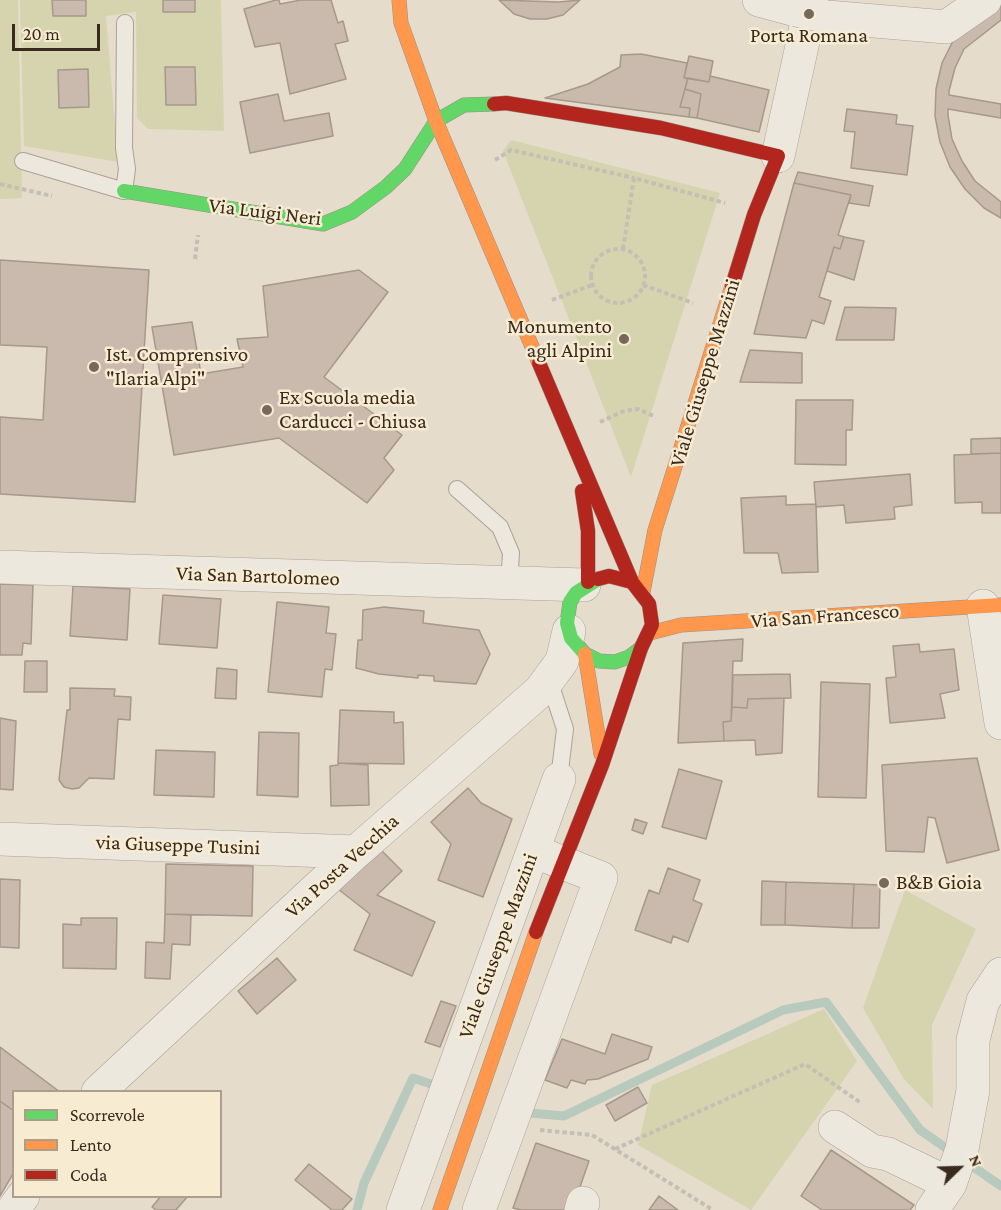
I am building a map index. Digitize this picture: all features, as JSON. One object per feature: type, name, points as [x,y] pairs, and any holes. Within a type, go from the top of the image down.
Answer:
[{"type":"main road","points":[[399,0],[401,23],[436,121],[632,582],[643,592]]},
{"type":"main road","name":"Via Luigi Neri","points":[[124,191],[323,224],[352,212],[386,187],[405,169],[436,121],[464,105],[506,104],[661,128],[778,156]]},
{"type":"main road","name":"Viale Giuseppe Mazzini","points":[[440,1210],[522,970],[602,765],[641,648],[650,633],[652,614],[643,592],[659,519],[754,215],[778,156]]},
{"type":"main road","points":[[576,451],[588,531],[586,584]]},
{"type":"main road","points":[[632,582],[609,576],[586,584],[570,602],[574,634],[599,661],[615,662],[629,657],[641,648]]},
{"type":"main road","name":"Via San Francesco","points":[[650,633],[681,625],[992,605]]},
{"type":"main road","name":"Viale Giuseppe Mazzini","points":[[574,634],[594,697],[602,765]]},
{"type":"street","points":[[759,0],[946,27],[985,0]]},
{"type":"street","points":[[810,6],[910,14],[924,0]]},
{"type":"street","points":[[778,156],[810,6]]},
{"type":"street","name":"Via San Bartolomeo","points":[[0,567],[513,585]]},
{"type":"street","points":[[513,585],[554,582],[586,584]]},
{"type":"street","points":[[513,585],[552,597],[574,634]]},
{"type":"street","points":[[992,605],[1001,723]]},
{"type":"street","name":"Via Posta Vecchia","points":[[100,1090],[356,852],[540,691],[562,661],[574,634]]},
{"type":"street","name":"Viale Giuseppe Mazzini","points":[[404,1210],[559,778]]},
{"type":"street","name":"via Giuseppe Tusini","points":[[0,839],[356,852]]},
{"type":"street","points":[[533,850],[564,863]]},
{"type":"street","name":"Viale Giuseppe Mazzini","points":[[479,1210],[601,878],[564,863]]},
{"type":"street","points":[[835,1127],[872,1151],[888,1154],[950,1178],[973,1089],[973,1040],[983,1001],[1001,974]]},
{"type":"lane","points":[[23,161],[124,191],[127,169],[124,148],[125,23]]},
{"type":"lane","points":[[457,489],[500,527],[511,553],[513,585]]},
{"type":"lane","name":"Viale Giuseppe Mazzini","points":[[549,680],[565,729],[559,778]]},
{"type":"path","points":[[495,160],[511,150],[634,178],[725,203]]},
{"type":"path","points":[[623,249],[634,178]]},
{"type":"path","points":[[195,259],[199,232]]},
{"type":"path","points":[[615,248],[623,249],[632,252],[643,267],[643,285],[631,299],[613,303],[597,293],[592,285],[591,269],[600,255],[615,248]]},
{"type":"path","points":[[552,300],[592,285]]},
{"type":"path","points":[[643,285],[694,304]]},
{"type":"path","points":[[600,422],[624,411],[638,409],[656,417]]},
{"type":"path","points":[[615,1149],[805,1064],[871,1110]]},
{"type":"path","points":[[509,1127],[591,1135],[713,1210]]},
{"type":"shaded area","points":[[0,0],[18,0],[22,198],[0,199]]},
{"type":"shaded area","points":[[20,0],[221,0],[224,131],[148,129],[137,118],[136,12],[106,16],[118,162],[24,146]]},
{"type":"shaded area","points":[[511,140],[720,193],[631,477],[503,151]]},
{"type":"shaded area","points":[[905,890],[976,929],[932,1025],[933,1109],[904,1079],[863,1008]]},
{"type":"shaded area","points":[[824,1009],[857,1061],[751,1210],[638,1145],[652,1085]]},
{"type":"building","points":[[52,0],[86,0],[86,16],[53,16]]},
{"type":"building","points":[[163,0],[195,0],[195,12],[163,12]]},
{"type":"building","points":[[279,0],[280,4],[301,0],[331,0],[338,23],[343,21],[348,41],[335,44],[346,79],[290,94],[280,43],[255,47],[244,9]]},
{"type":"building","points":[[499,0],[559,2],[580,0],[563,15],[547,19],[530,19],[514,14]]},
{"type":"building","points":[[1001,5],[1001,20],[964,49],[955,68],[949,95],[1001,104],[1001,118],[948,109],[948,115],[952,139],[962,161],[975,181],[1001,202],[1001,218],[984,208],[965,189],[950,167],[940,142],[935,116],[936,89],[942,63],[953,41],[985,14]]},
{"type":"building","points":[[641,54],[687,63],[684,78],[688,78],[680,107],[690,108],[689,117],[545,98],[588,84],[620,67],[621,55]]},
{"type":"building","points":[[689,56],[713,61],[709,82],[684,78]]},
{"type":"building","points":[[165,67],[195,67],[196,105],[166,105]]},
{"type":"building","points":[[88,69],[89,107],[59,108],[58,70]]},
{"type":"building","points":[[710,76],[769,90],[759,132],[697,118],[701,94],[685,89],[688,78],[709,82]]},
{"type":"building","points":[[685,89],[701,94],[697,118],[689,117],[690,108],[680,107]]},
{"type":"building","points":[[278,94],[284,121],[329,113],[333,136],[250,153],[240,102]]},
{"type":"building","points":[[847,109],[897,115],[896,124],[913,126],[907,175],[851,168],[855,132],[844,131]]},
{"type":"building","points":[[798,172],[873,186],[869,206],[849,203],[851,195],[794,183]]},
{"type":"building","points":[[794,183],[851,195],[838,235],[844,237],[840,249],[834,247],[819,297],[831,301],[824,324],[812,320],[806,338],[754,334]]},
{"type":"building","points":[[844,237],[864,241],[854,280],[827,271],[834,247],[840,249]]},
{"type":"building","name":"Ist. Comprensivo \"Ilaria Alpi\"","points":[[0,260],[149,270],[135,502],[0,494],[0,417],[43,420],[47,347],[0,345]]},
{"type":"building","name":"Ex Scuola media Carducci - Chiusa","points":[[359,270],[388,292],[324,377],[402,435],[384,458],[394,470],[367,503],[279,438],[174,455],[152,327],[192,322],[201,374],[243,367],[237,339],[268,337],[263,286]]},
{"type":"building","points":[[845,307],[896,308],[894,340],[836,340]]},
{"type":"building","points":[[750,350],[802,353],[802,383],[740,382]]},
{"type":"building","points":[[796,400],[853,400],[852,430],[846,430],[846,465],[795,464]]},
{"type":"building","points":[[1001,438],[1001,453],[971,454],[971,439]]},
{"type":"building","points":[[1001,453],[1001,513],[982,513],[982,502],[955,503],[954,455]]},
{"type":"building","points":[[910,474],[912,505],[894,507],[895,519],[846,523],[844,505],[816,507],[814,482]]},
{"type":"building","points":[[786,496],[786,505],[816,504],[818,572],[782,573],[778,553],[744,553],[741,498]]},
{"type":"building","points":[[0,584],[33,585],[31,644],[23,643],[22,655],[0,655]]},
{"type":"building","points":[[73,586],[130,589],[127,640],[70,636]]},
{"type":"building","points":[[163,595],[221,599],[217,648],[159,644]]},
{"type":"building","points":[[277,602],[329,607],[326,633],[336,634],[332,670],[325,669],[322,697],[268,692]]},
{"type":"building","points":[[384,607],[424,611],[423,623],[479,630],[490,654],[476,684],[434,681],[434,676],[418,675],[418,678],[379,674],[356,668],[358,640],[362,640],[363,610]]},
{"type":"building","points":[[743,639],[742,661],[733,661],[731,721],[723,722],[724,741],[678,743],[683,643]]},
{"type":"building","points":[[919,644],[920,652],[954,649],[959,690],[940,694],[945,718],[890,723],[886,678],[896,677],[893,646]]},
{"type":"building","points":[[25,661],[47,661],[47,692],[24,692]]},
{"type":"building","points":[[217,668],[237,670],[236,699],[215,698]]},
{"type":"building","points":[[790,674],[791,698],[748,699],[747,708],[732,707],[733,675]]},
{"type":"building","points":[[821,682],[870,684],[866,798],[818,797]]},
{"type":"building","points":[[70,688],[115,689],[114,696],[131,697],[130,720],[118,719],[114,779],[89,778],[79,788],[72,789],[64,787],[59,780],[67,710],[70,710]]},
{"type":"building","points":[[784,698],[782,753],[756,755],[755,740],[724,741],[723,722],[731,721],[732,707],[747,708],[748,699]]},
{"type":"building","points":[[340,710],[394,712],[394,723],[403,722],[404,764],[338,763]]},
{"type":"building","points":[[0,718],[16,721],[13,790],[0,789]]},
{"type":"building","points":[[259,732],[299,733],[298,797],[257,795]]},
{"type":"building","points":[[156,750],[215,752],[214,797],[154,795]]},
{"type":"building","points":[[977,758],[999,850],[947,863],[935,818],[928,817],[924,852],[886,851],[882,765]]},
{"type":"building","points":[[338,763],[368,765],[369,805],[331,806],[330,766],[338,765]]},
{"type":"building","points":[[679,769],[722,781],[706,839],[662,827]]},
{"type":"building","points":[[468,788],[481,803],[512,819],[483,897],[438,880],[451,844],[431,822]]},
{"type":"building","points":[[635,819],[647,823],[643,834],[632,830]]},
{"type":"building","points":[[382,851],[402,871],[377,895],[435,922],[412,976],[354,950],[370,914],[338,889]]},
{"type":"building","points":[[166,864],[253,866],[252,916],[165,914]]},
{"type":"building","points":[[668,868],[700,880],[693,900],[702,904],[688,942],[673,936],[671,943],[635,930],[649,890],[659,894]]},
{"type":"building","points":[[0,879],[20,880],[19,948],[0,947]]},
{"type":"building","points":[[762,881],[786,882],[785,925],[761,925]]},
{"type":"building","points":[[786,882],[854,884],[852,928],[785,925]]},
{"type":"building","points":[[854,884],[880,885],[879,928],[852,928]]},
{"type":"building","points":[[165,914],[191,915],[190,945],[172,944],[170,979],[145,978],[146,942],[164,943]]},
{"type":"building","points":[[81,918],[117,918],[116,969],[63,968],[63,924],[81,925]]},
{"type":"building","points":[[277,958],[296,980],[257,1014],[238,991]]},
{"type":"building","points":[[441,1001],[456,1006],[440,1047],[425,1042]]},
{"type":"building","points":[[612,1034],[652,1047],[648,1059],[598,1079],[587,1080],[585,1084],[571,1080],[567,1088],[545,1080],[562,1039],[605,1054]]},
{"type":"building","points":[[0,1047],[57,1090],[12,1090],[12,1110],[0,1101]]},
{"type":"building","points":[[638,1087],[647,1103],[615,1121],[606,1105]]},
{"type":"building","points":[[0,1101],[12,1110],[12,1175],[0,1196]]},
{"type":"building","points":[[536,1143],[589,1161],[572,1210],[513,1208]]},
{"type":"building","points":[[831,1150],[914,1205],[910,1210],[822,1210],[801,1196]]},
{"type":"building","points":[[309,1164],[352,1199],[342,1210],[332,1210],[295,1180]]},
{"type":"building","points":[[659,1196],[678,1210],[649,1210]]},
{"type":"building","points":[[159,1198],[186,1198],[176,1210],[156,1210],[152,1207]]},
{"type":"waterway","points":[[530,1113],[564,1116],[783,1010],[826,1002],[920,1130],[1001,1186]]},
{"type":"waterway","points":[[357,1210],[364,1183],[413,1078],[434,1085]]},
{"type":"traffic: fast","points":[[124,191],[323,224],[352,212],[386,187],[405,169],[436,121],[464,105],[494,104]]},
{"type":"traffic: fast","points":[[598,579],[576,593],[570,602],[567,623],[571,638],[585,654],[599,661],[615,662],[629,657],[641,648]]},
{"type":"traffic: slow","points":[[399,0],[401,23],[436,121],[539,363]]},
{"type":"traffic: slow","points":[[643,592],[655,530],[732,286]]},
{"type":"traffic: slow","points":[[650,633],[681,625],[1001,605]]},
{"type":"traffic: slow","points":[[585,654],[601,754]]},
{"type":"traffic: slow","points":[[440,1210],[536,932]]},
{"type":"traffic: jam","points":[[494,104],[506,103],[661,128],[778,156],[754,215],[732,286]]},
{"type":"traffic: jam","points":[[539,363],[632,582]]},
{"type":"traffic: jam","points":[[582,491],[588,531],[588,582]]},
{"type":"traffic: jam","points":[[536,932],[602,765],[641,648],[652,625],[649,604],[632,582],[609,576],[598,579]]},
{"type":"place","name":"Porta Romana","points":[[809,14]]},
{"type":"place","name":"Monumento agli Alpini","points":[[624,339]]},
{"type":"place","name":"Ist. Comprensivo \"Ilaria Alpi\"","points":[[94,367]]},
{"type":"place","name":"Ex Scuola media Carducci - Chiusa","points":[[267,410]]},
{"type":"place","name":"B&B Gioia","points":[[884,883]]}]
